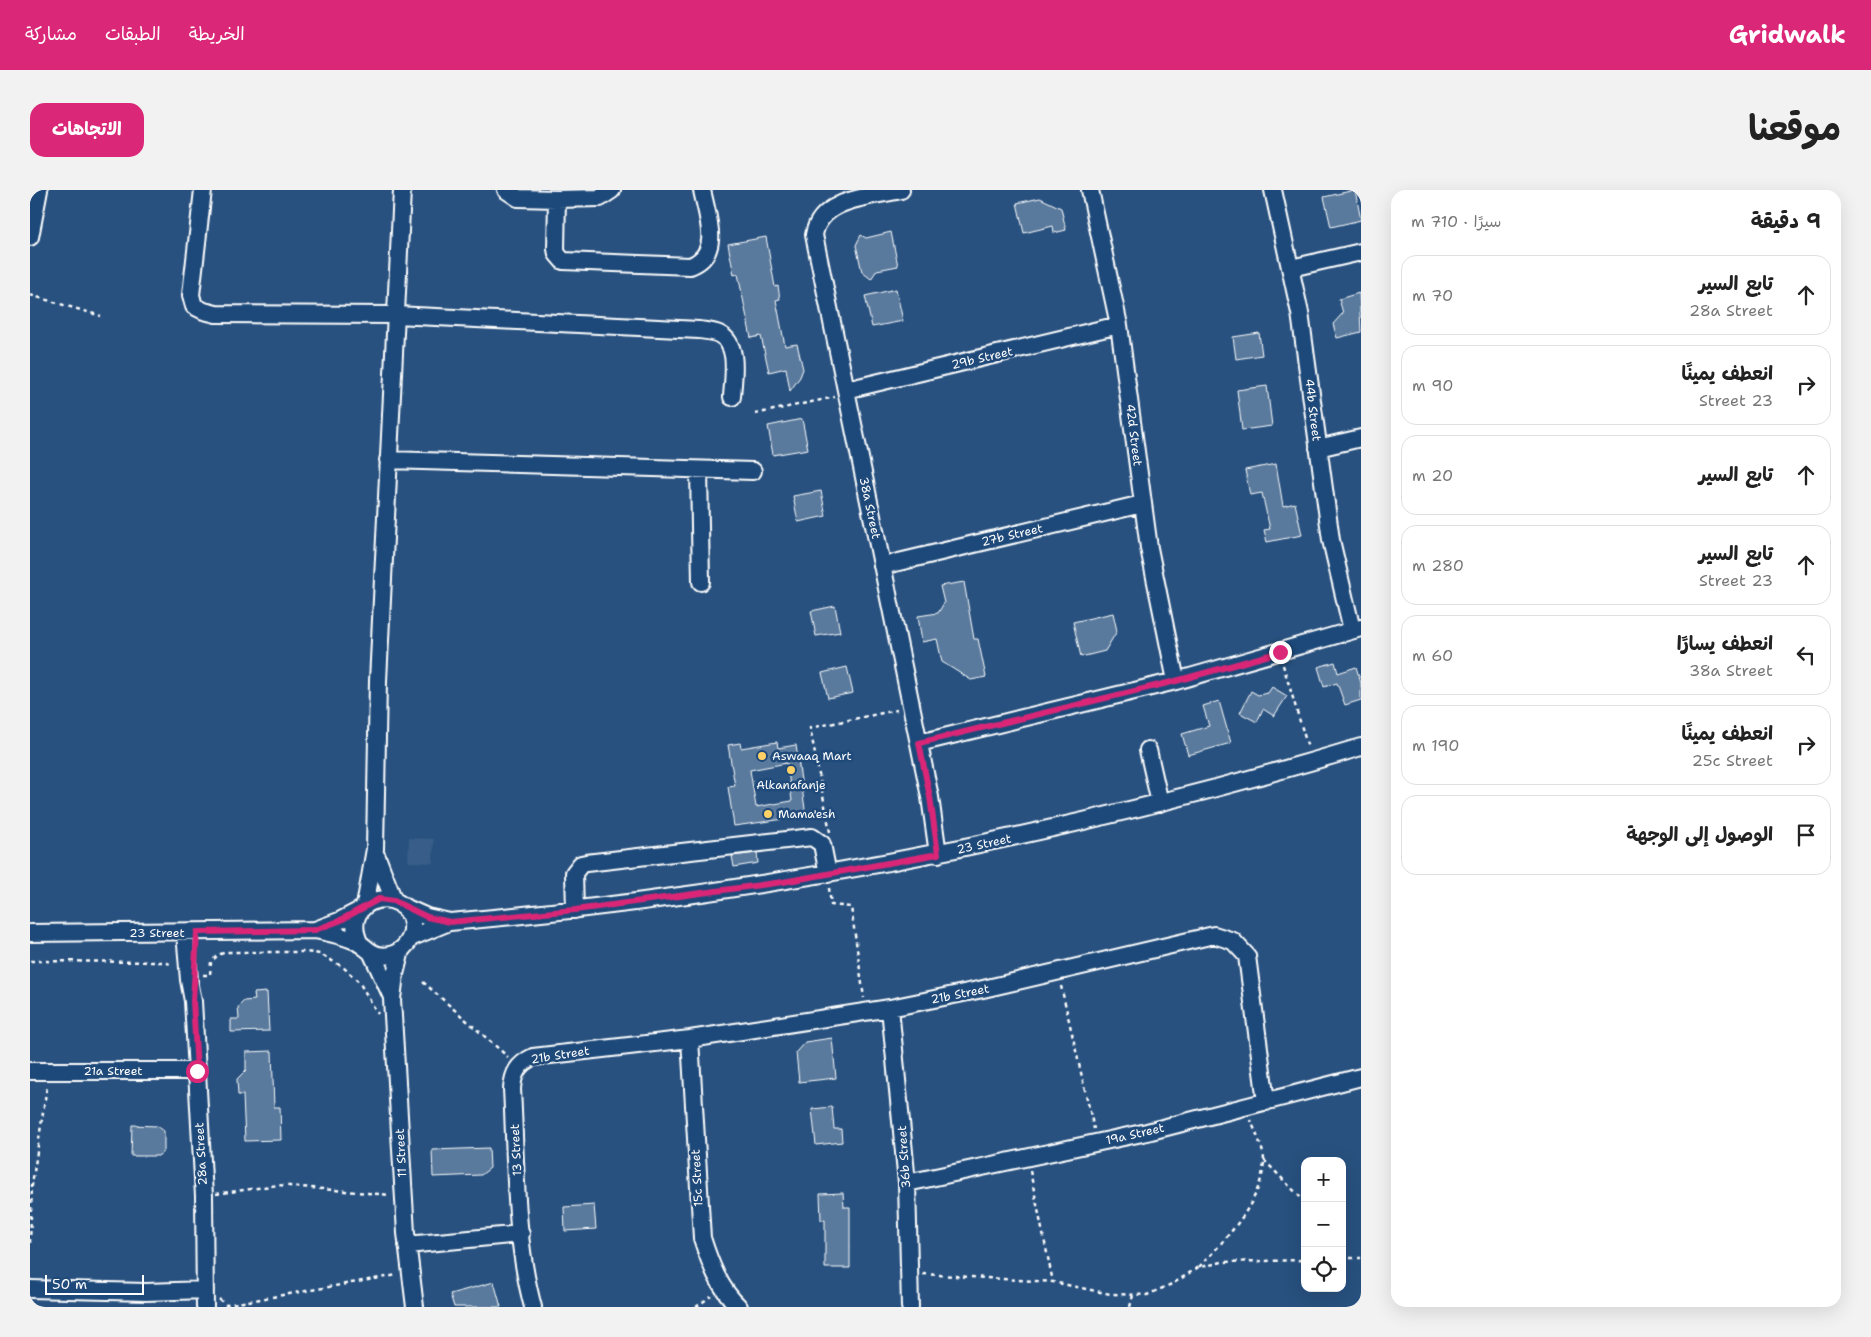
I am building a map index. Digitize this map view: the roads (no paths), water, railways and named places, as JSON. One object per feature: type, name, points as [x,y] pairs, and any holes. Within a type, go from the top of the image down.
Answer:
[{"type":"street","points":[[30,237],[38,190]]},
{"type":"street","points":[[203,190],[191,295],[194,306],[204,311],[216,314],[396,315],[699,330],[719,334],[729,342],[733,355],[732,397]]},
{"type":"street","points":[[375,849],[383,876],[398,903],[411,921],[405,944],[387,956],[366,949],[355,926],[363,907],[375,849],[378,681],[402,190]]},
{"type":"street","points":[[506,190],[518,198],[557,199],[600,198],[612,190]]},
{"type":"street","points":[[557,199],[556,249],[557,254],[563,261],[690,266],[704,258],[711,242],[702,190]]},
{"type":"street","name":"38a Street","points":[[901,190],[841,204],[825,212],[819,219],[814,235],[943,853]]},
{"type":"street","name":"42d Street","points":[[1090,190],[1119,325],[1142,504],[1157,593],[1176,681]]},
{"type":"street","name":"44b Street","points":[[1273,190],[1291,268],[1307,358],[1331,540],[1357,629]]},
{"type":"street","points":[[1291,268],[1361,252]]},
{"type":"street","name":"29b Street","points":[[846,392],[1119,325]]},
{"type":"street","points":[[1318,448],[1361,438]]},
{"type":"street","points":[[388,460],[753,471]]},
{"type":"street","points":[[699,470],[701,582]]},
{"type":"street","name":"27b Street","points":[[882,566],[1142,504]]},
{"type":"street","points":[[919,743],[1176,681],[1357,629]]},
{"type":"street","name":"23 Street","points":[[398,903],[427,917],[450,922],[575,910],[720,892],[943,853],[1160,803],[1361,747]]},
{"type":"street","points":[[1148,750],[1160,803]]},
{"type":"street","points":[[575,910],[574,873],[580,864],[586,863],[812,837],[822,844],[828,874]]},
{"type":"street","points":[[363,907],[379,899],[398,903]]},
{"type":"street","name":"23 Street","points":[[30,933],[315,930],[339,921],[363,907]]},
{"type":"street","name":"23 Street","points":[[405,944],[450,922]]},
{"type":"street","name":"23 Street","points":[[315,930],[366,949]]},
{"type":"street","name":"28a Street","points":[[191,932],[204,1196],[205,1307]]},
{"type":"street","name":"21b Street","points":[[518,1066],[525,1061],[542,1055],[690,1039],[890,1008],[1058,972],[1214,935],[1233,941],[1241,947],[1249,966],[1266,1102]]},
{"type":"street","name":"11 Street","points":[[405,944],[395,974],[392,999],[406,1239],[415,1307]]},
{"type":"street","name":"11 Street","points":[[366,949],[384,976],[392,999]]},
{"type":"street","name":"36b Street","points":[[890,1008],[907,1183],[910,1307]]},
{"type":"street","name":"15c Street","points":[[690,1039],[702,1238],[710,1264],[722,1288],[739,1307]]},
{"type":"street","name":"13 Street","points":[[518,1066],[514,1073],[512,1089],[521,1234],[526,1283],[533,1307]]},
{"type":"street","name":"21a Street","points":[[30,1071],[197,1071]]},
{"type":"street","name":"19a Street","points":[[907,1183],[1097,1143],[1361,1077]]},
{"type":"street","points":[[406,1239],[464,1238],[521,1234]]},
{"type":"street","points":[[30,1289],[126,1292],[205,1290]]},
{"type":"place","name":"Aswaaq Mart","points":[[762,756]]},
{"type":"place","name":"Alkanafanje","points":[[791,770]]},
{"type":"place","name":"Mama'esh","points":[[768,814]]}]
